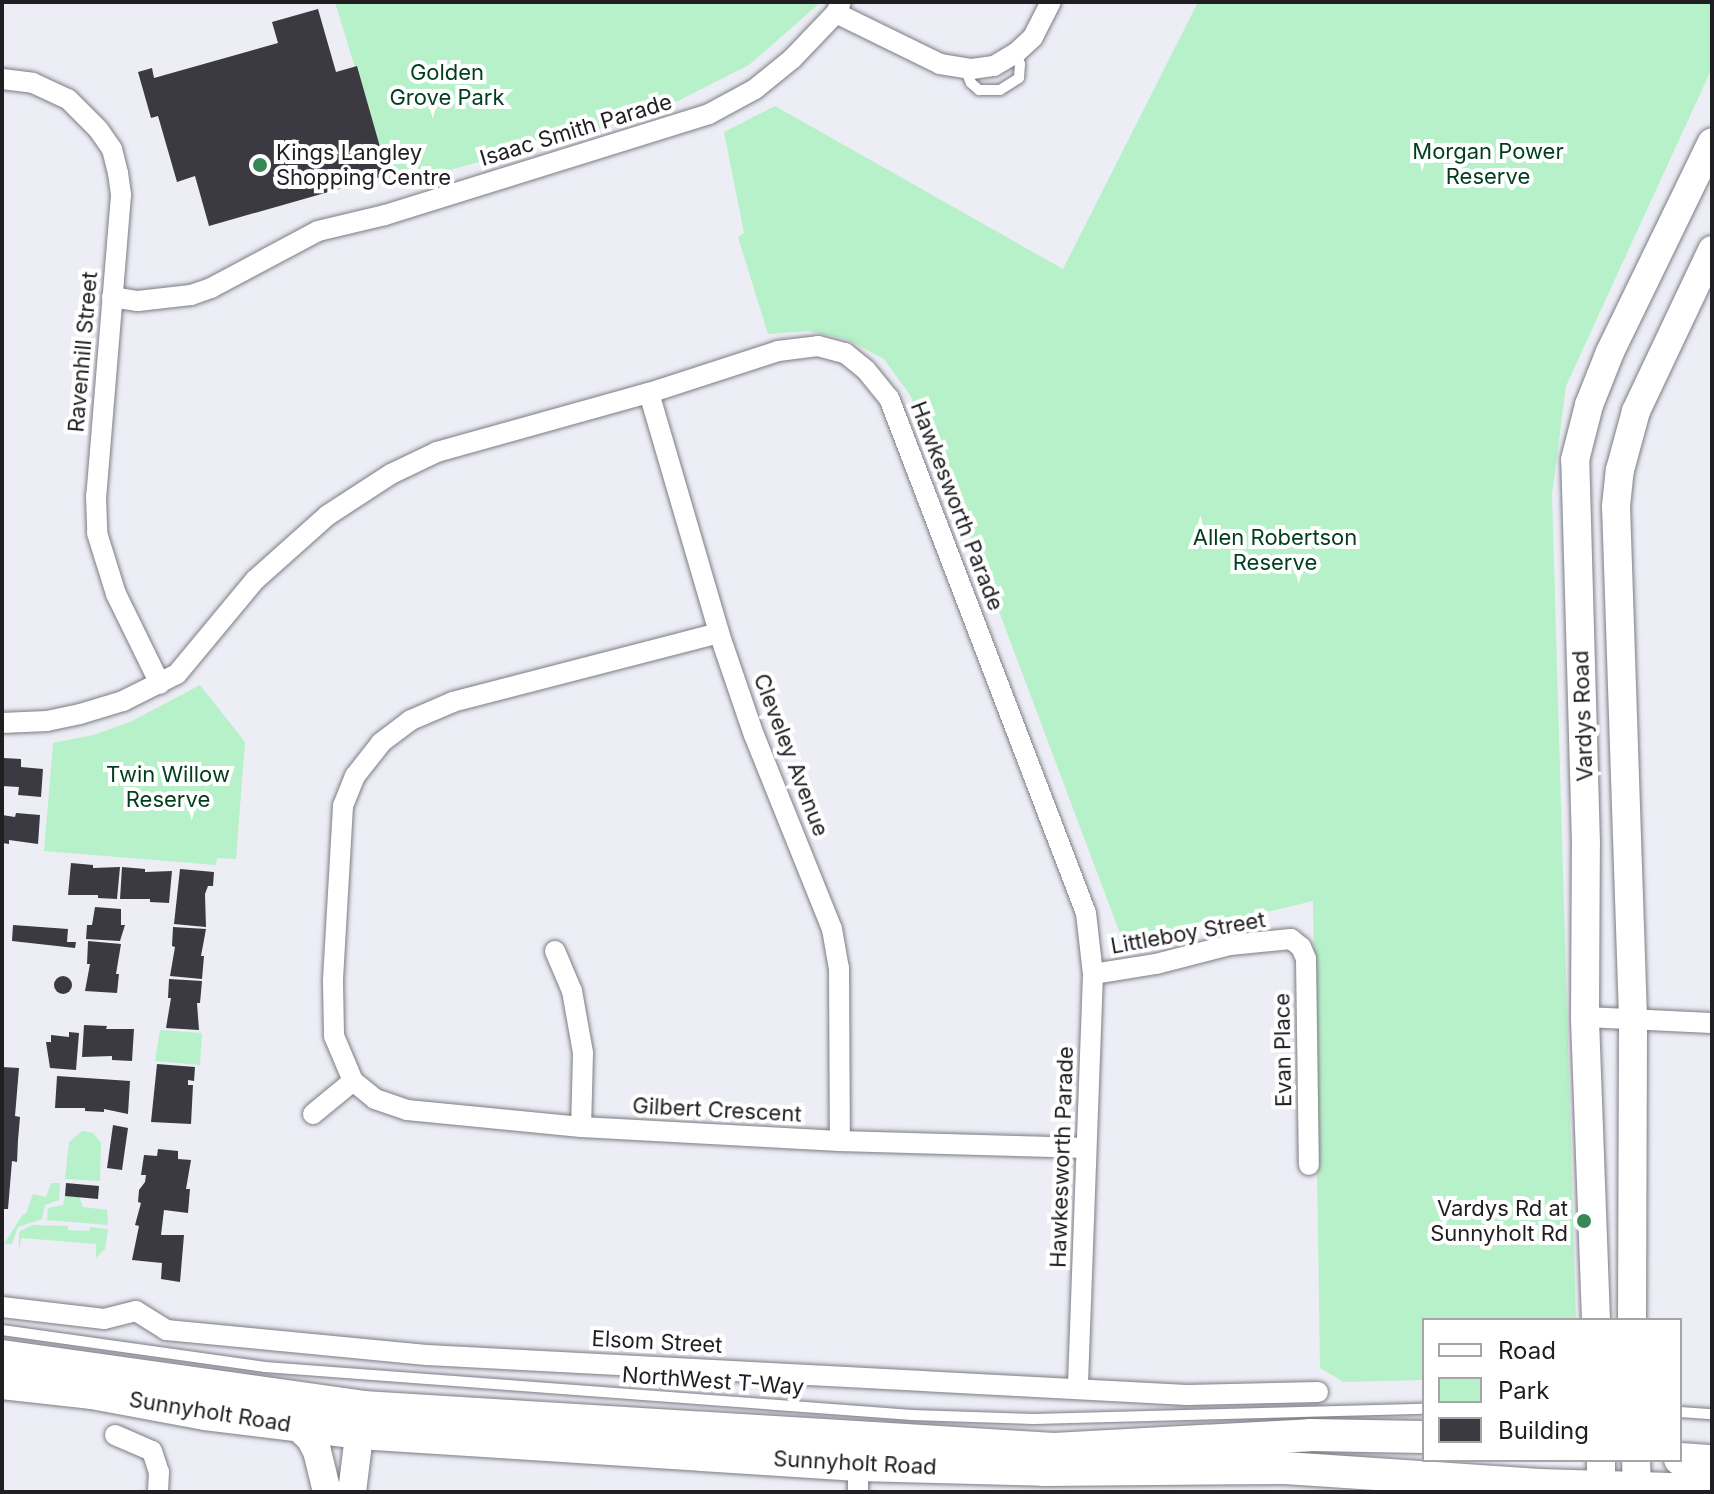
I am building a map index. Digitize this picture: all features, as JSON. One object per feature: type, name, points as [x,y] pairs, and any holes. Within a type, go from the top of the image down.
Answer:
[{"type":"main road","name":"Vardys Road","points":[[1596,1318],[1585,1017],[1586,844],[1575,460],[1589,405],[1605,363],[1712,142]]},
{"type":"main road","name":"Vardys Road","points":[[1632,1318],[1633,1018],[1616,542],[1620,470],[1636,411],[1712,250]]},
{"type":"main road","name":"Sunnyholt Road","points":[[2,1356],[361,1420],[858,1465],[1044,1470],[1285,1468],[1636,1480],[1712,1490]]},
{"type":"main road","name":"Sunnyholt Road","points":[[2,1383],[92,1393],[205,1414],[296,1425],[361,1420]]},
{"type":"main road","points":[[352,1492],[361,1420]]},
{"type":"main road","points":[[296,1425],[317,1451],[327,1492]]},
{"type":"main road","name":"Sunnyholt Road","points":[[858,1465],[1054,1449],[1310,1435],[1422,1437]]},
{"type":"main road","points":[[1682,1459],[1712,1461]]},
{"type":"street","points":[[839,7],[940,64],[965,69],[994,66],[1016,53],[1033,37],[1051,2]]},
{"type":"street","name":"Isaac Smith Parade","points":[[112,297],[138,301],[191,295],[211,288],[318,231],[385,215],[709,114],[755,89],[792,59],[839,7]]},
{"type":"street","name":"Ravenhill Street","points":[[2,79],[33,83],[68,99],[84,112],[112,149],[121,195],[96,496],[97,533],[102,559],[116,594],[160,684]]},
{"type":"street","name":"Hawkesworth Parade","points":[[2,723],[47,721],[80,714],[160,684],[177,674],[255,580],[328,515],[391,474],[437,452],[649,393],[778,351],[818,346],[845,353],[866,370],[889,398],[1080,889],[1093,974],[1078,1388]]},
{"type":"street","name":"Cleveley Avenue","points":[[649,393],[719,633],[754,735],[832,929],[839,968],[840,1141]]},
{"type":"street","points":[[313,1114],[353,1081],[334,1036],[333,982],[343,806],[355,776],[381,743],[411,720],[453,702],[719,633]]},
{"type":"street","name":"Littleboy Street","points":[[1093,974],[1156,964],[1230,945],[1291,939]]},
{"type":"street","name":"Evan Place","points":[[1291,939],[1301,947],[1306,959],[1309,1165]]},
{"type":"street","points":[[555,951],[572,991],[583,1053],[581,1127]]},
{"type":"street","points":[[1585,1017],[1712,1023]]},
{"type":"street","name":"Gilbert Crescent","points":[[353,1081],[375,1099],[407,1110],[581,1127],[840,1141],[1086,1148]]},
{"type":"street","name":"Elsom Street","points":[[2,1307],[104,1319],[136,1311],[166,1330],[427,1355],[1222,1395],[1318,1392]]},
{"type":"street","points":[[115,1435],[152,1451],[159,1472],[158,1492]]},
{"type":"lane","name":"NorthWest T-Way","points":[[2,1330],[265,1367],[912,1415],[1079,1419],[1422,1409]]},
{"type":"lane","points":[[1682,1412],[1712,1414]]},
{"type":"green space","name":"Golden Grove Park","points":[[335,2],[821,2],[749,65],[650,115],[391,186]]},
{"type":"green space","name":"Allen Robertson Reserve","points":[[1198,2],[1712,2],[1712,68],[1566,386],[1552,494],[1576,1318],[1422,1318],[1422,1380],[1344,1382],[1320,1368],[1313,901],[1146,941],[1119,931],[982,566],[910,395],[884,359],[846,339],[808,331],[768,334],[738,237],[744,233],[724,132],[775,106],[1063,269]]},
{"type":"green space","name":"Twin Willow Reserve","points":[[200,685],[245,742],[236,859],[217,858],[216,865],[44,851],[53,743],[93,735],[130,722]]},
{"type":"green space","points":[[160,1030],[202,1033],[200,1065],[155,1061]]},
{"type":"green space","points":[[82,1131],[93,1133],[101,1143],[100,1181],[65,1179],[69,1142]]},
{"type":"green space","points":[[51,1183],[60,1183],[59,1200],[45,1205],[42,1219],[18,1227],[12,1244],[4,1244],[23,1214],[26,1214],[33,1194],[46,1197]]},
{"type":"green space","points":[[65,1195],[79,1196],[83,1207],[107,1210],[108,1225],[47,1220],[48,1208],[63,1205]]},
{"type":"green space","points":[[32,1225],[68,1226],[68,1230],[89,1231],[90,1227],[108,1229],[105,1249],[96,1258],[96,1244],[21,1238],[19,1252],[19,1232]]},
{"type":"building","points":[[318,9],[336,72],[357,66],[388,175],[209,226],[195,176],[177,182],[158,116],[151,118],[138,72],[152,68],[154,78],[278,43],[272,22]]},
{"type":"building","points":[[4,758],[21,759],[21,767],[43,769],[41,797],[18,795],[19,787],[2,786]]},
{"type":"building","points":[[16,813],[40,815],[38,844],[9,840],[9,844],[2,843],[2,815],[15,817]]},
{"type":"building","points":[[71,863],[93,865],[93,868],[120,867],[117,899],[98,898],[98,895],[68,895]]},
{"type":"building","points":[[122,867],[145,869],[145,872],[172,871],[169,903],[150,902],[150,899],[120,899]]},
{"type":"building","points":[[180,869],[214,872],[213,886],[208,886],[205,894],[206,927],[174,924]]},
{"type":"building","points":[[95,907],[121,909],[121,925],[125,925],[120,941],[86,939],[87,925],[92,925]]},
{"type":"building","points":[[13,925],[68,929],[67,942],[76,942],[75,948],[12,941]]},
{"type":"building","points":[[173,927],[206,929],[201,956],[204,956],[202,979],[170,976],[175,947],[172,946]]},
{"type":"building","points":[[88,941],[121,944],[116,974],[119,974],[117,993],[85,991],[90,964],[87,964]]},
{"type":"building","points":[[63,976],[72,985],[63,994],[54,985]]},
{"type":"building","points":[[169,979],[202,981],[200,1003],[197,1003],[199,1030],[166,1028],[171,998],[168,998]]},
{"type":"building","points":[[84,1025],[134,1029],[132,1061],[112,1060],[112,1056],[82,1057]]},
{"type":"building","points":[[69,1032],[79,1033],[76,1070],[50,1068],[46,1042],[51,1042],[51,1035],[69,1037]]},
{"type":"building","points":[[157,1064],[195,1067],[194,1081],[188,1080],[188,1085],[193,1085],[191,1124],[151,1122]]},
{"type":"building","points":[[2,1067],[19,1068],[15,1116],[20,1117],[17,1162],[12,1161],[8,1209],[2,1209]]},
{"type":"building","points":[[57,1076],[130,1081],[128,1114],[104,1109],[104,1112],[85,1111],[85,1108],[55,1108]]},
{"type":"building","points":[[113,1125],[128,1128],[122,1170],[107,1168]]},
{"type":"building","points":[[158,1149],[178,1151],[178,1159],[191,1160],[186,1189],[190,1189],[188,1213],[164,1210],[161,1235],[184,1235],[180,1282],[161,1279],[162,1263],[132,1260],[139,1226],[135,1225],[141,1203],[138,1202],[139,1190],[146,1175],[141,1175],[144,1155],[157,1156]]},
{"type":"building","points":[[66,1183],[99,1186],[98,1199],[65,1196]]},
{"type":"place","name":"Kings Langley Shopping Centre","points":[[260,165]]},
{"type":"place","name":"Vardys Rd at Sunnyholt Rd","points":[[1584,1221]]},
{"type":"park label","name":"Morgan Power Reserve","points":[[1488,164]]}]
